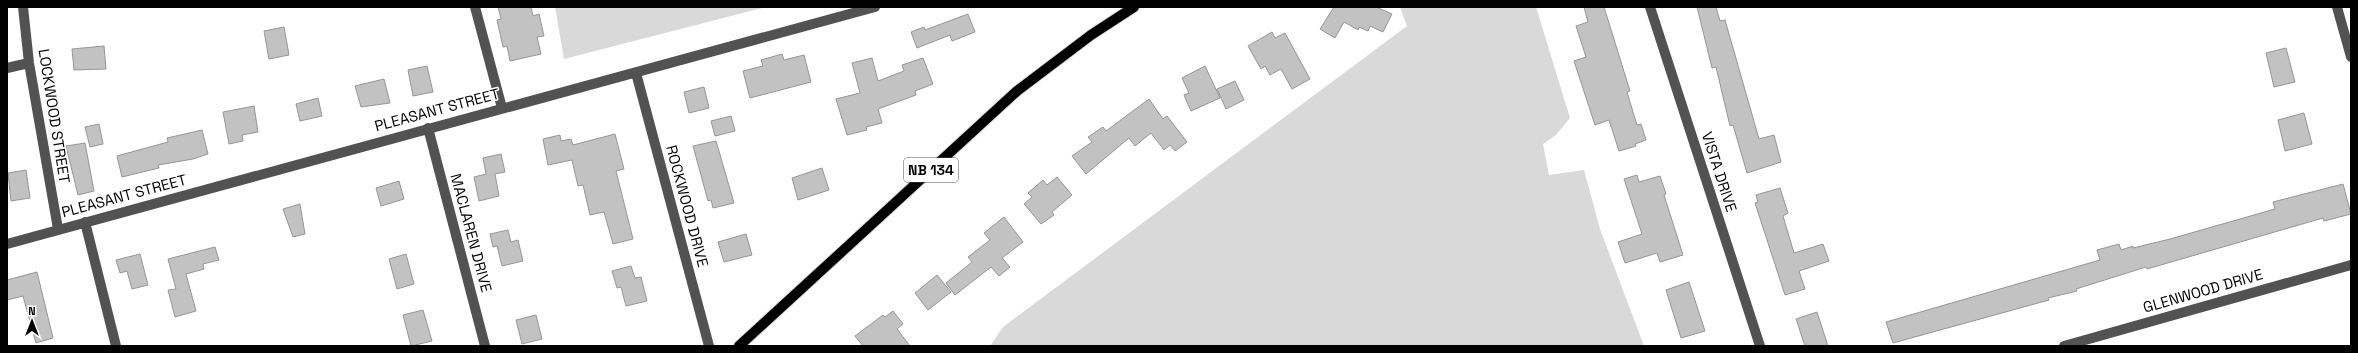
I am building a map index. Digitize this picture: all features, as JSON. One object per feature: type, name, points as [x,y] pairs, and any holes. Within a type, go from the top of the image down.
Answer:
[{"type":"main road","name":"NB 134","points":[[739,346],[1017,91],[1091,36],[1134,7]]},
{"type":"street","name":"LOCKWOOD STREET","points":[[23,7],[29,63],[58,229]]},
{"type":"street","points":[[475,7],[502,108]]},
{"type":"street","name":"PLEASANT STREET","points":[[7,244],[875,7]]},
{"type":"street","name":"VISTA DRIVE","points":[[1650,7],[1760,346]]},
{"type":"street","points":[[2337,7],[2351,57]]},
{"type":"street","points":[[7,68],[29,63]]},
{"type":"street","name":"ROCKWOOD DRIVE","points":[[636,73],[709,346]]},
{"type":"street","name":"MACLAREN DRIVE","points":[[428,128],[485,346]]},
{"type":"street","points":[[85,222],[116,346]]},
{"type":"street","name":"GLENWOOD DRIVE","points":[[2064,346],[2351,265]]},
{"type":"shaded area","points":[[555,7],[766,7],[564,59]]},
{"type":"shaded area","points":[[1400,7],[1536,7],[1570,118],[1556,135],[1543,144],[1549,175],[1584,170],[1600,229],[1644,346],[990,346],[1003,327],[1407,26]]},
{"type":"building","points":[[498,7],[531,7],[533,16],[539,14],[544,36],[537,37],[541,54],[510,61],[507,46],[503,47],[497,20],[501,19]]},
{"type":"building","points":[[1334,7],[1376,7],[1392,14],[1383,32],[1370,26],[1368,31],[1359,27],[1358,30],[1344,22],[1335,38],[1320,29]]},
{"type":"building","points":[[1584,7],[1604,7],[1630,91],[1627,92],[1637,125],[1641,124],[1646,140],[1635,144],[1636,146],[1619,151],[1609,120],[1595,125],[1574,61],[1586,57],[1576,26],[1588,22]]},
{"type":"building","points":[[1697,7],[1716,7],[1720,21],[1725,20],[1759,139],[1774,135],[1781,162],[1747,173],[1733,125],[1730,126],[1716,67],[1712,68]]},
{"type":"building","points":[[968,14],[975,32],[952,41],[950,35],[917,48],[911,32],[924,27],[925,30]]},
{"type":"building","points":[[284,27],[289,55],[269,59],[264,31]]},
{"type":"building","points":[[1272,32],[1275,38],[1285,33],[1310,79],[1292,89],[1281,69],[1270,75],[1265,66],[1261,69],[1248,46]]},
{"type":"building","points":[[104,46],[106,69],[74,70],[72,49]]},
{"type":"building","points":[[2286,48],[2295,82],[2274,87],[2266,53]]},
{"type":"building","points":[[782,54],[784,60],[804,55],[811,82],[750,98],[743,71],[763,66],[761,60]]},
{"type":"building","points":[[872,58],[878,81],[904,71],[902,65],[923,58],[933,84],[915,91],[916,95],[878,109],[882,123],[866,127],[867,130],[847,135],[836,99],[860,93],[852,63]]},
{"type":"building","points":[[427,66],[433,92],[413,96],[408,70]]},
{"type":"building","points":[[1205,66],[1220,98],[1191,111],[1184,95],[1189,93],[1182,78]]},
{"type":"building","points":[[384,79],[390,103],[361,107],[355,86]]},
{"type":"building","points":[[1235,81],[1244,100],[1226,109],[1217,89]]},
{"type":"building","points":[[704,87],[709,108],[689,113],[684,92]]},
{"type":"building","points":[[318,98],[322,116],[300,121],[296,104]]},
{"type":"building","points":[[1149,99],[1163,119],[1167,116],[1187,142],[1175,151],[1170,145],[1164,150],[1151,133],[1135,146],[1129,138],[1086,174],[1072,156],[1092,142],[1088,137],[1103,127],[1106,131]]},
{"type":"building","points":[[254,106],[258,132],[242,135],[243,141],[229,144],[223,112]]},
{"type":"building","points":[[2304,113],[2312,144],[2285,151],[2278,120]]},
{"type":"building","points":[[731,116],[735,131],[715,136],[711,121]]},
{"type":"building","points":[[99,124],[103,144],[90,147],[85,127]]},
{"type":"building","points":[[202,130],[208,154],[193,159],[158,165],[159,168],[122,177],[117,156],[168,142],[167,138]]},
{"type":"building","points":[[615,134],[624,169],[616,171],[633,239],[613,244],[604,212],[590,215],[583,185],[578,186],[572,160],[548,165],[543,139],[560,135],[561,141],[571,139],[573,145]]},
{"type":"building","points":[[716,141],[734,203],[713,208],[711,200],[708,201],[693,146]]},
{"type":"building","points":[[85,143],[94,191],[78,195],[66,146]]},
{"type":"building","points":[[501,154],[505,172],[495,174],[499,196],[479,201],[474,177],[486,174],[483,158]]},
{"type":"building","points":[[822,168],[829,190],[798,200],[792,178]]},
{"type":"building","points":[[26,170],[30,198],[11,201],[8,173]]},
{"type":"building","points":[[1637,175],[1639,182],[1660,176],[1666,194],[1664,195],[1683,255],[1660,262],[1657,253],[1625,263],[1618,242],[1642,234],[1624,179]]},
{"type":"building","points":[[1057,177],[1072,195],[1052,212],[1054,215],[1041,224],[1024,204],[1032,197],[1028,193],[1043,180],[1047,185]]},
{"type":"building","points":[[399,181],[404,199],[381,206],[376,188]]},
{"type":"building","points":[[2343,184],[2351,214],[2324,221],[2323,218],[2147,269],[2146,267],[2076,289],[2077,291],[2048,298],[2049,300],[1893,343],[1886,322],[2100,260],[2097,250],[2119,244],[2121,250],[2133,246],[2133,248],[2170,239],[2275,209],[2273,202]]},
{"type":"building","points":[[1780,188],[1788,213],[1783,216],[1794,253],[1823,244],[1829,261],[1799,271],[1805,289],[1785,295],[1755,203],[1758,202],[1756,195]]},
{"type":"building","points":[[300,204],[305,234],[293,237],[283,209]]},
{"type":"building","points":[[1004,217],[1023,242],[1002,258],[1010,267],[999,276],[991,267],[955,295],[946,283],[972,262],[968,257],[990,240],[984,233]]},
{"type":"building","points":[[508,230],[511,242],[518,240],[523,261],[502,266],[497,246],[493,247],[490,234]]},
{"type":"building","points":[[746,234],[752,255],[724,262],[718,242]]},
{"type":"building","points":[[215,247],[219,260],[203,264],[204,269],[186,274],[196,311],[175,317],[168,290],[176,289],[168,259]]},
{"type":"building","points":[[140,254],[148,285],[132,289],[127,271],[120,273],[116,260]]},
{"type":"building","points":[[406,254],[414,284],[397,289],[389,259]]},
{"type":"building","points":[[631,266],[635,278],[641,277],[647,301],[626,306],[621,287],[617,288],[612,271]]},
{"type":"building","points":[[37,272],[53,338],[36,343],[23,296],[7,300],[7,280]]},
{"type":"building","points":[[937,275],[951,292],[928,310],[915,293]]},
{"type":"building","points":[[1689,282],[1705,331],[1681,338],[1666,290]]},
{"type":"building","points":[[423,310],[432,341],[411,346],[403,315]]},
{"type":"building","points":[[893,311],[903,324],[897,329],[910,346],[863,346],[855,336],[883,315],[885,317]]},
{"type":"building","points":[[1817,312],[1828,346],[1805,346],[1796,319]]},
{"type":"building","points":[[536,315],[542,339],[522,344],[516,320]]}]
